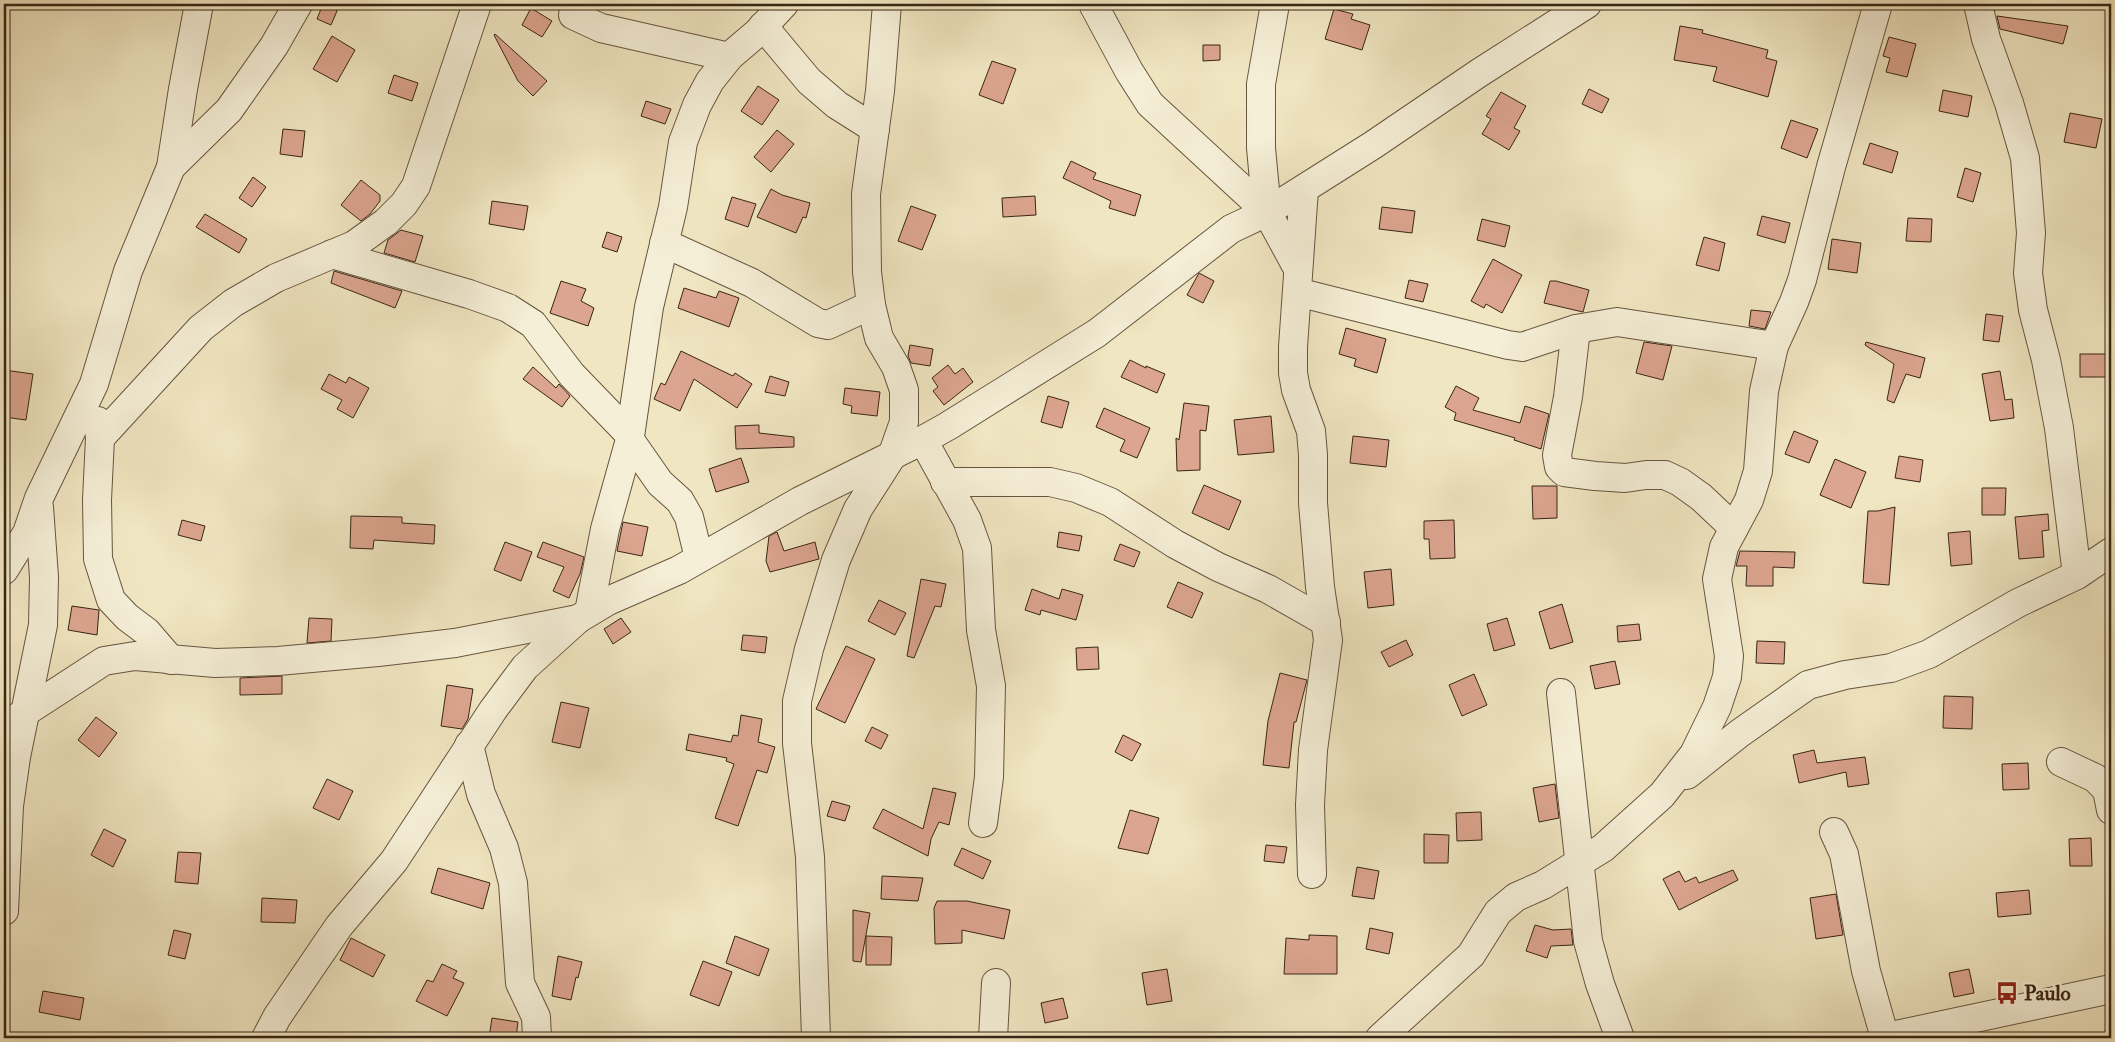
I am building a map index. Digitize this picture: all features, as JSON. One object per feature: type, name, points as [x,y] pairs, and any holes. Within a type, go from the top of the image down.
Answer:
[{"type":"street","points":[[4,570],[27,533],[38,498],[94,384],[128,270],[171,167],[199,4]]},
{"type":"street","points":[[171,167],[229,110],[274,46],[298,4]]},
{"type":"street","points":[[100,438],[200,328],[233,303],[276,278],[354,245],[386,222],[404,204],[416,186],[477,4]]},
{"type":"street","points":[[583,615],[630,438],[649,307],[673,207],[683,142],[697,105],[710,81],[726,60],[784,4]]},
{"type":"street","points":[[816,1038],[810,857],[797,743],[797,701],[809,649],[836,560],[858,509],[892,456],[904,422],[904,390],[896,367],[879,338],[871,305],[867,272],[866,194],[875,128],[887,4]]},
{"type":"street","points":[[1093,4],[1129,71],[1150,104],[1268,212]]},
{"type":"street","points":[[1275,4],[1261,84],[1261,148],[1268,212],[1298,280],[1508,346],[1522,347],[1576,329],[1617,322],[1774,346]]},
{"type":"street","points":[[266,1038],[277,1017],[339,926],[394,861],[493,710],[525,668],[583,615],[608,601],[679,570],[800,501],[923,440],[1097,332],[1231,229],[1268,212],[1373,145],[1478,73],[1587,4]]},
{"type":"street","points":[[1662,795],[1694,754],[1717,707],[1727,677],[1729,656],[1717,579],[1724,547],[1749,500],[1758,470],[1764,391],[1774,346],[1802,280],[1831,167],[1878,4]]},
{"type":"street","points":[[1978,4],[1986,39],[2009,103],[2025,158],[2031,234],[2028,273],[2059,428],[2077,575]]},
{"type":"street","points":[[573,15],[601,28],[720,55],[726,60]]},
{"type":"street","points":[[763,26],[810,81],[837,105],[875,128]]},
{"type":"street","points":[[1304,189],[1293,347],[1293,373],[1296,390],[1310,431],[1313,455],[1313,503],[1320,587],[1328,640],[1313,750],[1310,805],[1312,874]]},
{"type":"street","points":[[664,243],[752,283],[818,322],[828,325],[871,305]]},
{"type":"street","points":[[332,254],[469,294],[508,308],[533,324],[572,375],[630,438],[660,483],[680,501],[688,517],[699,558]]},
{"type":"street","points":[[1576,329],[1568,396],[1558,455],[1559,467],[1564,472],[1595,476],[1625,478],[1665,475],[1680,482],[1701,498],[1734,528]]},
{"type":"street","points":[[94,384],[100,438],[97,500],[98,558],[100,567],[112,600],[127,617],[147,632],[171,660]]},
{"type":"street","points":[[923,440],[967,520],[977,548],[981,630],[991,686],[989,777],[983,823]]},
{"type":"street","points":[[945,482],[1050,482],[1076,488],[1110,502],[1175,544],[1218,567],[1268,589],[1326,622]]},
{"type":"street","points":[[4,911],[14,719],[43,625],[44,577],[38,498]]},
{"type":"street","points":[[1380,1038],[1471,955],[1498,912],[1516,897],[1543,885],[1603,848],[1662,795],[1740,733],[1808,685],[1845,675],[1891,668],[1929,654],[2018,602],[2077,575],[2111,552]]},
{"type":"street","points":[[14,719],[104,661],[134,656],[215,662],[278,661],[378,652],[455,643],[583,615]]},
{"type":"street","points":[[1561,693],[1588,941],[1600,984],[1620,1038]]},
{"type":"street","points":[[469,745],[481,794],[504,848],[513,883],[520,983],[536,1018],[537,1038]]},
{"type":"street","points":[[2061,762],[2095,778],[2106,790],[2111,810]]},
{"type":"street","points":[[1834,832],[1844,854],[1866,971],[1884,1038],[2111,989]]},
{"type":"street","points":[[993,1038],[996,983]]},
{"type":"building","points":[[323,4],[340,4],[331,25],[317,19]]},
{"type":"building","points":[[531,8],[552,21],[542,37],[522,25]]},
{"type":"building","points":[[1334,9],[1353,14],[1351,19],[1370,25],[1362,50],[1325,39]]},
{"type":"building","points":[[1997,16],[2068,26],[2063,44],[2000,29]]},
{"type":"building","points":[[1680,26],[1703,30],[1702,33],[1768,50],[1766,58],[1777,61],[1768,97],[1713,81],[1717,67],[1674,60]]},
{"type":"building","points":[[495,34],[547,81],[533,96],[518,81]]},
{"type":"building","points":[[332,36],[355,50],[337,82],[313,69]]},
{"type":"building","points":[[1889,37],[1916,44],[1907,77],[1886,72],[1890,58],[1883,56]]},
{"type":"building","points":[[1203,45],[1220,45],[1220,60],[1203,61]]},
{"type":"building","points":[[992,61],[1016,69],[1003,104],[979,95]]},
{"type":"building","points":[[394,75],[418,83],[412,101],[388,93]]},
{"type":"building","points":[[758,86],[779,100],[762,125],[741,111]]},
{"type":"building","points":[[1589,89],[1609,99],[1602,113],[1582,104]]},
{"type":"building","points":[[1943,90],[1972,96],[1968,117],[1939,111]]},
{"type":"building","points":[[1501,92],[1526,106],[1514,128],[1520,131],[1509,150],[1482,134],[1491,119],[1486,116]]},
{"type":"building","points":[[646,101],[671,109],[665,124],[641,116]]},
{"type":"building","points":[[2070,113],[2102,119],[2096,148],[2064,142]]},
{"type":"building","points":[[1791,120],[1818,129],[1807,158],[1781,148]]},
{"type":"building","points":[[283,129],[305,131],[302,157],[280,154]]},
{"type":"building","points":[[777,130],[794,144],[771,172],[754,157]]},
{"type":"building","points":[[1870,143],[1898,152],[1892,173],[1863,164]]},
{"type":"building","points":[[1071,161],[1096,173],[1093,179],[1141,195],[1135,216],[1109,208],[1111,201],[1063,178]]},
{"type":"building","points":[[1965,168],[1981,173],[1973,202],[1957,197]]},
{"type":"building","points":[[253,177],[266,187],[252,207],[239,198]]},
{"type":"building","points":[[361,180],[380,195],[380,201],[370,214],[361,221],[341,205]]},
{"type":"building","points":[[771,189],[782,195],[810,203],[806,218],[803,217],[796,233],[757,217]]},
{"type":"building","points":[[1035,196],[1036,215],[1003,217],[1002,198]]},
{"type":"building","points":[[732,197],[756,204],[748,227],[725,219]]},
{"type":"building","points":[[492,201],[528,206],[524,230],[489,224]]},
{"type":"building","points":[[911,206],[936,215],[922,250],[898,241]]},
{"type":"building","points":[[1382,207],[1415,211],[1412,233],[1379,229]]},
{"type":"building","points":[[205,214],[247,239],[239,253],[196,227]]},
{"type":"building","points":[[1762,216],[1790,223],[1785,243],[1757,235]]},
{"type":"building","points":[[1908,218],[1932,219],[1931,242],[1906,241]]},
{"type":"building","points":[[1482,219],[1510,226],[1505,247],[1477,240]]},
{"type":"building","points":[[401,230],[423,236],[415,262],[384,253],[388,240]]},
{"type":"building","points":[[607,232],[622,237],[617,252],[602,247]]},
{"type":"building","points":[[1704,237],[1725,243],[1719,271],[1696,265]]},
{"type":"building","points":[[1832,239],[1861,243],[1857,273],[1828,269]]},
{"type":"building","points":[[1493,259],[1522,275],[1502,313],[1486,304],[1484,308],[1471,301]]},
{"type":"building","points":[[334,271],[402,291],[395,308],[331,283]]},
{"type":"building","points":[[1199,273],[1214,281],[1203,303],[1187,295]]},
{"type":"building","points":[[1409,280],[1428,284],[1423,302],[1405,298]]},
{"type":"building","points":[[561,281],[586,289],[581,301],[594,308],[588,326],[550,313]]},
{"type":"building","points":[[1550,281],[1589,290],[1583,312],[1544,303]]},
{"type":"building","points":[[684,288],[716,298],[719,291],[739,298],[729,327],[678,308]]},
{"type":"building","points":[[1751,310],[1771,312],[1765,329],[1749,326]]},
{"type":"building","points":[[1986,314],[2003,316],[1999,342],[1983,340]]},
{"type":"building","points":[[1346,328],[1386,339],[1377,373],[1354,366],[1356,359],[1339,354]]},
{"type":"building","points":[[1644,342],[1672,346],[1663,380],[1636,373]]},
{"type":"building","points":[[1866,342],[1925,358],[1920,378],[1906,374],[1894,403],[1887,400],[1894,364],[1865,345]]},
{"type":"building","points":[[910,345],[933,349],[930,366],[911,363],[908,356]]},
{"type":"building","points":[[681,351],[733,376],[735,373],[752,384],[737,408],[694,379],[680,411],[654,399],[661,383],[665,385]]},
{"type":"building","points":[[2080,354],[2107,354],[2107,377],[2080,377]]},
{"type":"building","points":[[1130,360],[1165,374],[1157,393],[1121,377]]},
{"type":"building","points":[[948,365],[955,374],[963,368],[973,382],[944,405],[933,391],[938,387],[932,378]]},
{"type":"building","points":[[533,367],[556,388],[559,384],[570,396],[562,407],[523,379]]},
{"type":"building","points":[[4,370],[33,374],[26,420],[4,417]]},
{"type":"building","points":[[2000,371],[2005,400],[2012,399],[2014,418],[1990,421],[1982,374]]},
{"type":"building","points":[[329,374],[346,383],[349,377],[369,388],[353,418],[337,409],[342,400],[321,389]]},
{"type":"building","points":[[770,376],[789,382],[785,396],[765,392]]},
{"type":"building","points":[[1456,386],[1479,398],[1473,410],[1520,423],[1525,406],[1549,414],[1541,449],[1514,440],[1515,438],[1454,420],[1456,413],[1445,407]]},
{"type":"building","points":[[845,388],[880,392],[877,416],[851,413],[852,406],[843,404]]},
{"type":"building","points":[[1048,396],[1069,402],[1062,428],[1041,422]]},
{"type":"building","points":[[1184,403],[1209,406],[1206,431],[1200,430],[1200,470],[1177,471],[1176,438],[1179,440]]},
{"type":"building","points":[[1104,408],[1150,428],[1137,458],[1120,451],[1125,440],[1096,427]]},
{"type":"building","points":[[1271,416],[1274,452],[1238,455],[1234,420]]},
{"type":"building","points":[[759,425],[759,433],[794,437],[794,447],[736,449],[735,426]]},
{"type":"building","points":[[1794,431],[1818,441],[1809,463],[1785,454]]},
{"type":"building","points":[[1353,436],[1389,440],[1386,467],[1350,463]]},
{"type":"building","points":[[1899,456],[1923,460],[1920,482],[1895,478]]},
{"type":"building","points":[[741,458],[749,482],[716,492],[709,469]]},
{"type":"building","points":[[1835,459],[1866,472],[1851,508],[1820,495]]},
{"type":"building","points":[[1204,485],[1241,501],[1229,530],[1192,513]]},
{"type":"building","points":[[1532,486],[1557,486],[1557,518],[1533,519]]},
{"type":"building","points":[[1982,488],[2006,488],[2005,515],[1982,515]]},
{"type":"building","points":[[1895,507],[1889,585],[1863,583],[1868,511]]},
{"type":"building","points":[[2048,514],[2049,530],[2042,531],[2044,557],[2019,559],[2015,517]]},
{"type":"building","points":[[351,516],[402,517],[402,523],[435,525],[434,544],[374,540],[373,549],[350,548]]},
{"type":"building","points":[[182,520],[205,526],[201,541],[178,535]]},
{"type":"building","points":[[1454,520],[1455,558],[1430,559],[1429,539],[1424,539],[1424,521]]},
{"type":"building","points":[[623,522],[648,527],[642,556],[617,551]]},
{"type":"building","points":[[1970,531],[1972,564],[1951,566],[1948,533]]},
{"type":"building","points":[[777,532],[784,551],[815,542],[819,559],[770,572],[766,561],[769,536]]},
{"type":"building","points":[[1059,532],[1082,536],[1079,551],[1057,547]]},
{"type":"building","points":[[505,542],[532,552],[521,581],[494,570]]},
{"type":"building","points":[[543,542],[584,557],[580,574],[569,598],[553,591],[564,567],[537,557]]},
{"type":"building","points":[[1120,544],[1140,552],[1134,567],[1114,560]]},
{"type":"building","points":[[1740,551],[1795,552],[1794,568],[1773,567],[1773,586],[1746,586],[1747,566],[1736,566]]},
{"type":"building","points":[[1391,569],[1394,605],[1368,608],[1364,572]]},
{"type":"building","points":[[921,579],[946,584],[941,607],[935,606],[914,658],[907,656]]},
{"type":"building","points":[[1178,582],[1203,593],[1192,618],[1167,607]]},
{"type":"building","points":[[1032,589],[1059,599],[1062,589],[1083,595],[1076,620],[1041,610],[1040,615],[1025,610]]},
{"type":"building","points":[[879,600],[906,613],[895,635],[868,621]]},
{"type":"building","points":[[1562,604],[1573,642],[1550,649],[1539,612]]},
{"type":"building","points":[[72,606],[99,610],[97,635],[68,630]]},
{"type":"building","points":[[309,618],[332,619],[331,641],[307,643]]},
{"type":"building","points":[[621,618],[631,632],[613,644],[604,629]]},
{"type":"building","points":[[1507,618],[1515,645],[1494,651],[1487,624]]},
{"type":"building","points":[[1639,624],[1641,640],[1618,642],[1617,626]]},
{"type":"building","points":[[743,635],[767,637],[765,653],[741,650]]},
{"type":"building","points":[[1406,640],[1413,655],[1389,667],[1381,652]]},
{"type":"building","points":[[1757,641],[1785,642],[1784,664],[1756,663]]},
{"type":"building","points":[[846,646],[875,659],[845,723],[816,709]]},
{"type":"building","points":[[1098,647],[1099,669],[1077,670],[1076,648]]},
{"type":"building","points":[[1615,661],[1620,684],[1595,689],[1590,666]]},
{"type":"building","points":[[1280,673],[1307,680],[1296,722],[1294,722],[1289,768],[1263,765],[1268,721]]},
{"type":"building","points":[[1474,674],[1487,705],[1462,716],[1449,685]]},
{"type":"building","points":[[282,676],[282,694],[240,695],[240,678]]},
{"type":"building","points":[[447,685],[473,689],[468,719],[462,729],[441,726]]},
{"type":"building","points":[[1944,696],[1973,697],[1972,729],[1943,728]]},
{"type":"building","points":[[561,702],[589,708],[580,748],[552,742]]},
{"type":"building","points":[[741,715],[762,719],[758,742],[775,747],[767,773],[757,770],[738,826],[715,818],[734,764],[726,761],[727,758],[686,750],[689,734],[731,742],[733,735],[738,736]]},
{"type":"building","points":[[96,717],[117,733],[99,757],[78,740]]},
{"type":"building","points":[[872,727],[888,735],[881,749],[865,741]]},
{"type":"building","points":[[1123,735],[1141,744],[1132,761],[1115,752]]},
{"type":"building","points":[[1814,750],[1817,763],[1865,757],[1869,784],[1848,787],[1846,772],[1799,783],[1793,755]]},
{"type":"building","points":[[2028,763],[2029,789],[2003,790],[2002,764]]},
{"type":"building","points":[[327,779],[353,791],[339,820],[313,808]]},
{"type":"building","points":[[1555,784],[1559,818],[1539,822],[1533,788]]},
{"type":"building","points":[[933,788],[956,793],[949,825],[939,822],[931,839],[928,856],[873,828],[883,809],[923,829]]},
{"type":"building","points":[[832,801],[850,806],[845,821],[827,816]]},
{"type":"building","points":[[1130,810],[1159,818],[1148,854],[1118,848]]},
{"type":"building","points":[[1481,812],[1482,840],[1457,841],[1456,813]]},
{"type":"building","points":[[104,829],[126,840],[113,867],[91,855]]},
{"type":"building","points":[[1424,834],[1449,835],[1448,863],[1424,863]]},
{"type":"building","points":[[2091,838],[2092,866],[2070,866],[2069,839]]},
{"type":"building","points":[[1266,845],[1287,847],[1284,863],[1264,861]]},
{"type":"building","points":[[962,848],[991,861],[983,879],[954,865]]},
{"type":"building","points":[[178,852],[201,853],[198,884],[175,882]]},
{"type":"building","points":[[1357,867],[1379,871],[1374,899],[1352,896]]},
{"type":"building","points":[[438,868],[490,883],[483,909],[431,893]]},
{"type":"building","points":[[1733,870],[1738,880],[1679,910],[1663,879],[1679,871],[1685,882],[1696,877],[1699,883]]},
{"type":"building","points":[[882,876],[923,878],[918,901],[881,899]]},
{"type":"building","points":[[2029,890],[2031,914],[1998,917],[1996,893]]},
{"type":"building","points":[[1836,894],[1843,935],[1816,939],[1810,898]]},
{"type":"building","points":[[262,898],[297,900],[295,923],[261,922]]},
{"type":"building","points":[[937,901],[967,901],[1010,910],[1004,939],[962,930],[962,943],[935,944],[934,908]]},
{"type":"building","points":[[853,910],[870,913],[861,962],[853,961]]},
{"type":"building","points":[[1535,925],[1553,930],[1571,929],[1573,945],[1551,946],[1547,958],[1526,951]]},
{"type":"building","points":[[1370,928],[1393,933],[1389,954],[1366,949]]},
{"type":"building","points":[[174,930],[191,934],[185,959],[168,955]]},
{"type":"building","points":[[1309,935],[1337,936],[1337,974],[1284,974],[1286,938],[1309,940]]},
{"type":"building","points":[[735,936],[769,949],[759,976],[726,963]]},
{"type":"building","points":[[866,936],[892,937],[891,965],[866,965]]},
{"type":"building","points":[[351,938],[385,955],[373,977],[340,960]]},
{"type":"building","points":[[558,956],[582,962],[578,978],[576,977],[571,1000],[552,996]]},
{"type":"building","points":[[703,961],[732,972],[719,1006],[690,995]]},
{"type":"building","points":[[442,964],[457,971],[453,978],[464,983],[447,1016],[416,1001],[427,980],[433,982]]},
{"type":"building","points":[[1167,969],[1172,1001],[1147,1005],[1142,973]]},
{"type":"building","points":[[1969,969],[1974,993],[1954,997],[1949,973]]},
{"type":"building","points":[[43,991],[84,998],[80,1020],[39,1012]]},
{"type":"building","points":[[1063,998],[1068,1018],[1045,1023],[1041,1003]]},
{"type":"building","points":[[492,1018],[518,1022],[516,1038],[489,1038]]},
{"type":"place","name":"Paulo","points":[[2007,993]]}]
